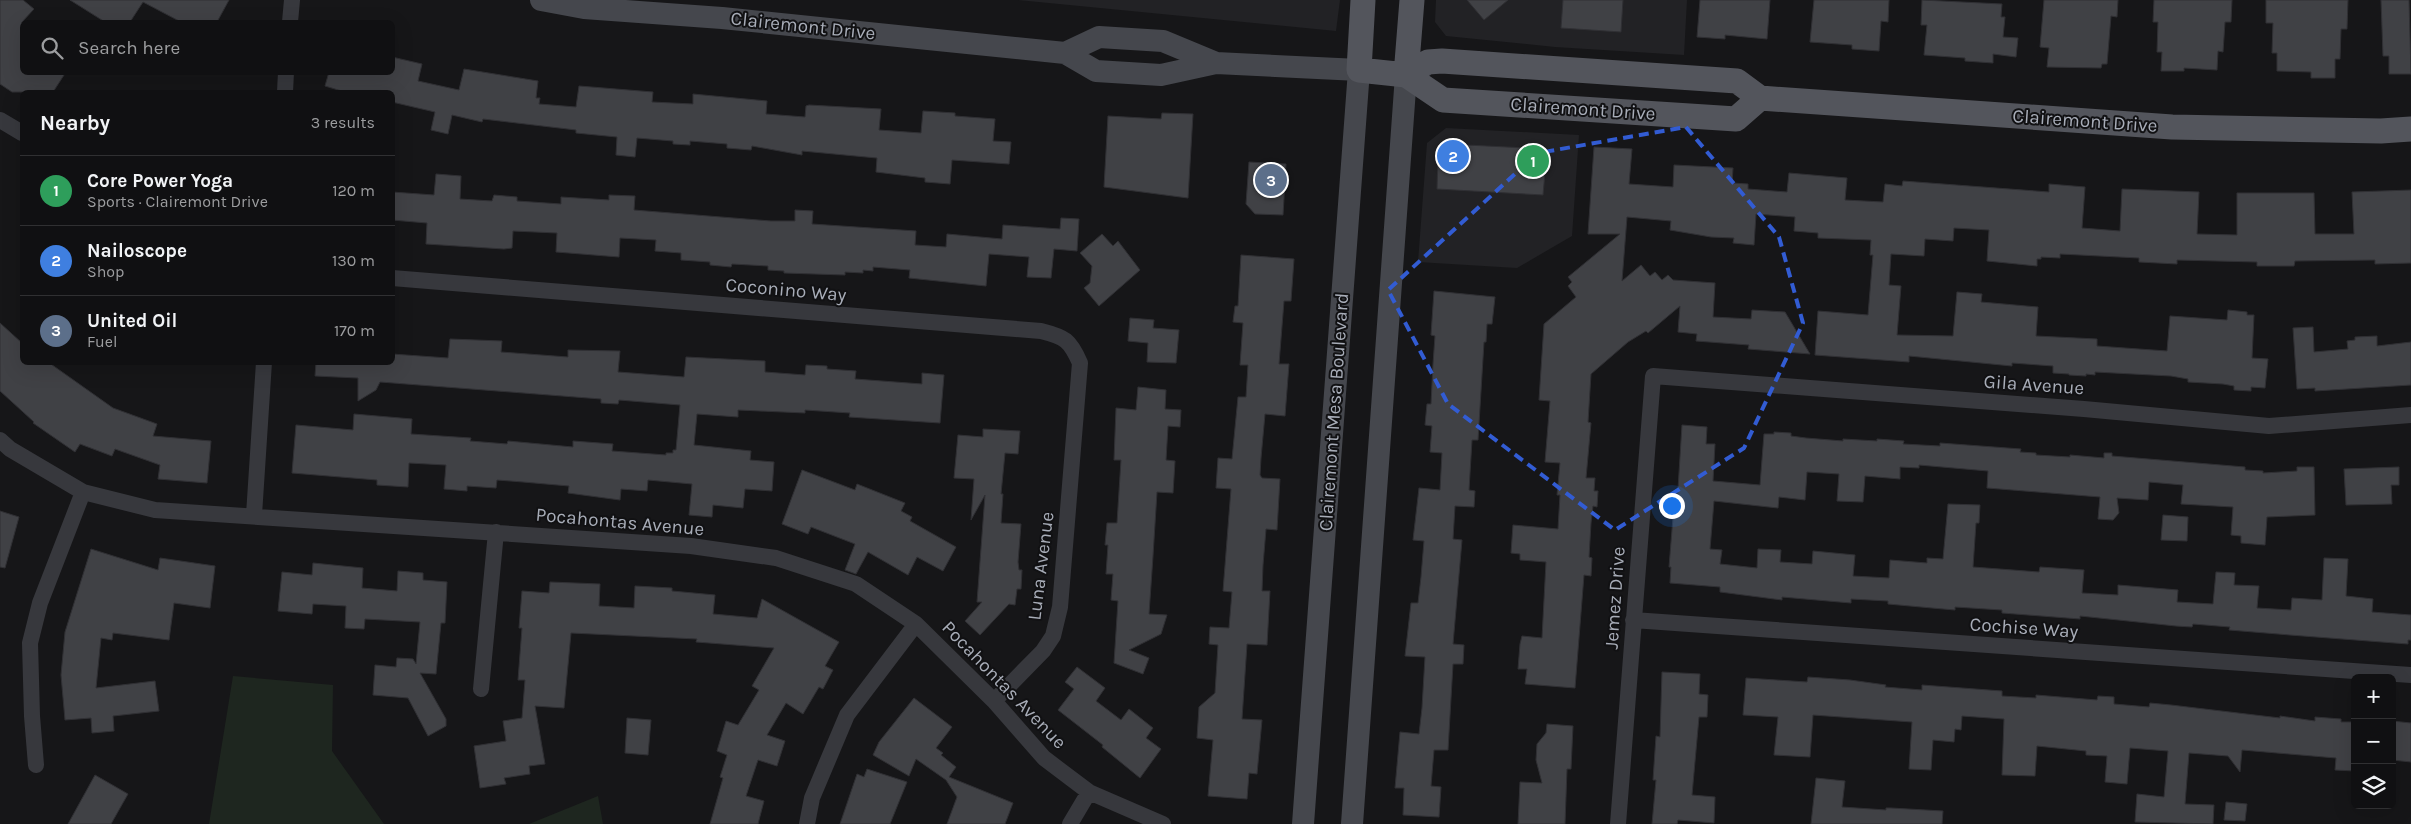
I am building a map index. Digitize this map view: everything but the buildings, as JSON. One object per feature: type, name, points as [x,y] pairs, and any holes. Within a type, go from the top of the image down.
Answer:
[{"type":"main road","name":"Clairemont Drive","points":[[541,0],[584,8],[722,18],[1065,53],[1096,71],[1161,76],[1216,63],[1358,70],[1406,75],[1443,100],[1736,119],[1760,98]]},
{"type":"main road","name":"Clairemont Mesa Boulevard","points":[[1304,824],[1363,0]]},
{"type":"main road","points":[[1352,824],[1412,0]]},
{"type":"main road","name":"Clairemont Drive","points":[[1065,53],[1099,37],[1164,41],[1216,63]]},
{"type":"main road","name":"Clairemont Drive","points":[[1406,75],[1428,62],[1442,61],[1737,81],[1760,98],[2172,127],[2381,131],[2411,129]]},
{"type":"street","points":[[290,20],[292,0]]},
{"type":"street","points":[[285,90],[286,75]]},
{"type":"street","points":[[0,120],[20,132]]},
{"type":"street","name":"Coconino Way","points":[[395,278],[1050,333],[1058,335],[1072,344],[1080,363],[1073,443]]},
{"type":"street","points":[[254,515],[264,365]]},
{"type":"street","name":"Gila Avenue","points":[[1653,376],[2084,408],[2269,426],[2411,415]]},
{"type":"street","name":"Jemez Drive","points":[[1618,824],[1653,376]]},
{"type":"street","name":"Pocahontas Avenue","points":[[0,440],[10,449],[83,492],[155,510],[254,515],[691,546],[776,558],[856,584],[916,624],[994,701],[1044,758],[1089,792],[1163,824]]},
{"type":"street","name":"Luna Avenue","points":[[994,701],[1044,651],[1052,636],[1060,607],[1073,443]]},
{"type":"street","points":[[36,764],[32,716],[30,642],[40,603],[83,492]]},
{"type":"street","points":[[481,689],[496,532]]},
{"type":"street","name":"Cochise Way","points":[[1633,620],[2411,675]]},
{"type":"street","points":[[807,824],[812,798],[847,715],[916,624]]},
{"type":"street","points":[[1070,824],[1089,792]]},
{"type":"highlighted area","points":[[1686,127],[1779,237],[1803,323],[1744,448],[1615,530],[1448,404],[1388,290],[1538,153]]},
{"type":"shaded area","points":[[1018,0],[1340,0],[1336,31]]},
{"type":"shaded area","points":[[1436,0],[1687,0],[1684,55],[1555,47],[1446,36],[1435,22]]},
{"type":"shaded area","points":[[1446,128],[1579,135],[1572,236],[1517,268],[1418,262],[1427,143]]},
{"type":"shaded area","points":[[233,676],[333,685],[332,751],[384,824],[209,824]]},
{"type":"shaded area","points":[[598,796],[603,824],[529,824]]},
{"type":"place","name":"Nailoscope","points":[[1453,156]]},
{"type":"place","name":"Core Power Yoga","points":[[1533,161]]},
{"type":"place","name":"United Oil","points":[[1271,180]]}]
